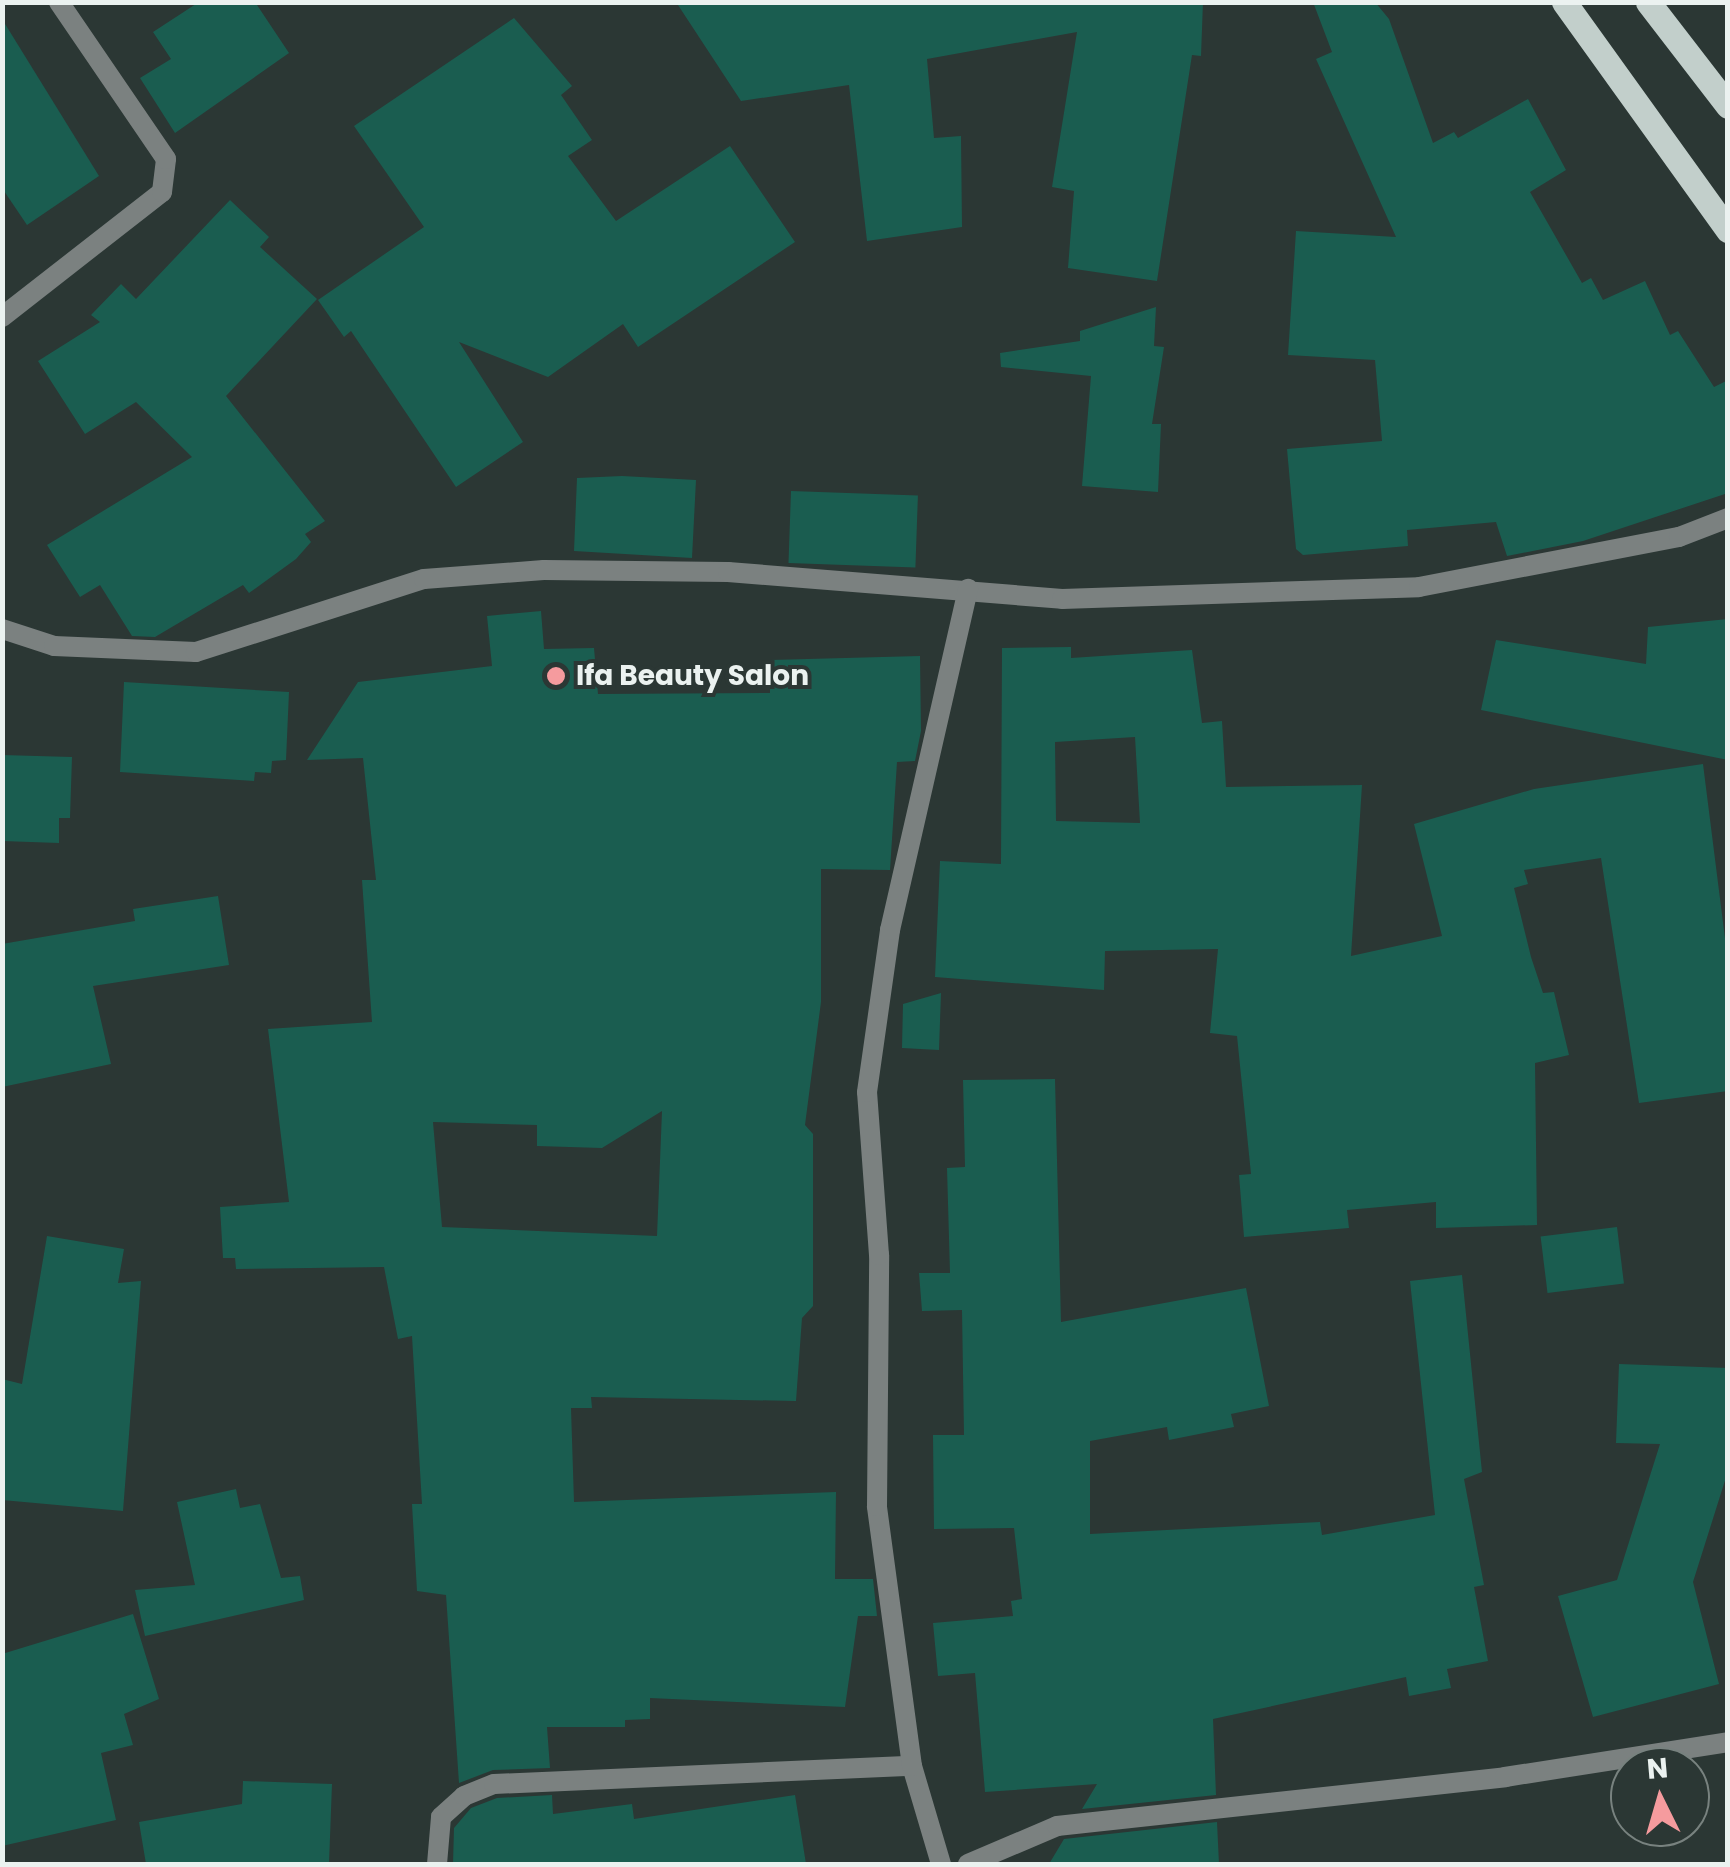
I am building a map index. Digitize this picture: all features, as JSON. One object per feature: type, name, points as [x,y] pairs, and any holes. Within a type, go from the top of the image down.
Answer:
[{"type":"main road","points":[[1564,2],[1728,230]]},
{"type":"main road","points":[[1648,2],[1728,106]]},
{"type":"street","points":[[2,317],[162,192],[166,160],[59,2]]},
{"type":"street","points":[[2,629],[54,646],[196,652],[424,579],[544,570],[968,589],[1062,599],[1419,587],[1678,537],[1728,518]]},
{"type":"street","points":[[941,1864],[912,1766],[877,1506],[879,1255],[867,1092],[890,930],[968,589]]},
{"type":"street","points":[[968,1864],[1057,1826],[1505,1778],[1728,1742]]},
{"type":"street","points":[[438,1864],[441,1818],[464,1796],[494,1784],[912,1766]]},
{"type":"building","points":[[199,2],[255,2],[289,53],[175,133],[140,78],[171,59],[153,32]]},
{"type":"building","points":[[676,2],[1203,2],[1201,56],[1192,55],[1157,281],[1068,268],[1074,191],[1052,187],[1077,32],[927,59],[934,138],[961,136],[962,227],[867,241],[849,85],[741,101]]},
{"type":"building","points":[[1313,2],[1375,2],[1389,19],[1433,143],[1454,132],[1458,138],[1528,99],[1566,170],[1530,192],[1582,283],[1591,278],[1603,300],[1645,281],[1670,335],[1678,331],[1714,387],[1728,380],[1728,493],[1583,541],[1507,556],[1496,522],[1407,530],[1408,546],[1303,555],[1296,549],[1287,449],[1382,441],[1375,360],[1288,355],[1296,231],[1396,237],[1316,59],[1332,52]]},
{"type":"building","points":[[514,18],[572,86],[561,95],[592,140],[568,156],[616,221],[730,146],[795,242],[638,347],[623,324],[548,377],[459,342],[523,442],[456,487],[351,331],[344,337],[318,300],[424,227],[354,126]]},
{"type":"building","points":[[2,19],[99,176],[27,225],[2,188]]},
{"type":"building","points":[[230,200],[269,237],[260,247],[317,299],[226,396],[325,521],[305,534],[311,542],[296,559],[249,593],[243,585],[155,637],[132,636],[100,585],[80,597],[47,545],[192,457],[136,402],[85,434],[38,361],[100,322],[91,315],[121,284],[136,299]]},
{"type":"building","points":[[1156,307],[1154,346],[1164,347],[1152,424],[1161,424],[1158,492],[1082,486],[1091,376],[1001,367],[1000,353],[1080,341],[1080,331]]},
{"type":"building","points":[[577,478],[696,480],[692,558],[574,551]]},
{"type":"building","points":[[791,491],[918,495],[915,567],[788,563]]},
{"type":"building","points":[[541,611],[544,649],[594,648],[598,694],[770,693],[770,660],[920,656],[921,731],[915,761],[897,762],[890,870],[821,869],[821,1002],[805,1125],[813,1134],[813,1306],[802,1318],[796,1401],[591,1397],[592,1408],[571,1408],[574,1502],[836,1492],[835,1579],[873,1579],[877,1616],[858,1616],[845,1707],[650,1698],[650,1719],[625,1720],[625,1727],[547,1727],[550,1768],[493,1770],[459,1783],[446,1595],[417,1591],[412,1504],[422,1504],[412,1336],[398,1339],[384,1267],[236,1269],[235,1258],[223,1258],[220,1207],[289,1202],[268,1029],[372,1022],[362,880],[376,880],[363,758],[307,760],[358,682],[492,666],[487,616]],"holes":[[[662,1111],[657,1236],[442,1227],[433,1122],[537,1125],[537,1146],[602,1148]]]},
{"type":"building","points":[[1728,619],[1728,760],[1481,710],[1496,640],[1646,664],[1648,627]]},
{"type":"building","points":[[1071,647],[1071,658],[1192,650],[1202,723],[1222,721],[1226,787],[1362,785],[1351,956],[1442,936],[1414,824],[1534,789],[1703,764],[1728,962],[1728,1091],[1639,1103],[1601,858],[1524,870],[1528,884],[1514,888],[1543,993],[1554,992],[1569,1055],[1535,1063],[1537,1225],[1436,1228],[1436,1202],[1347,1210],[1349,1228],[1244,1237],[1239,1175],[1251,1174],[1237,1036],[1210,1033],[1218,949],[1105,951],[1104,990],[935,977],[940,861],[1001,864],[1002,648]],"holes":[[[1135,737],[1140,823],[1056,821],[1055,742]]]},
{"type":"building","points":[[124,682],[289,692],[286,760],[272,761],[271,773],[255,772],[254,781],[120,772]]},
{"type":"building","points":[[2,755],[72,757],[70,818],[59,818],[59,843],[2,841]]},
{"type":"building","points":[[218,896],[229,965],[93,986],[111,1064],[2,1087],[2,944],[135,921],[133,909]]},
{"type":"building","points":[[941,993],[939,1050],[902,1048],[903,1004]]},
{"type":"building","points":[[1055,1079],[1061,1322],[1246,1288],[1269,1406],[1231,1414],[1234,1427],[1169,1440],[1167,1427],[1090,1441],[1090,1534],[1320,1522],[1322,1535],[1435,1515],[1410,1281],[1462,1275],[1482,1472],[1464,1479],[1484,1585],[1474,1587],[1488,1661],[1447,1669],[1451,1688],[1409,1696],[1406,1677],[1213,1719],[1216,1795],[1082,1809],[1097,1784],[985,1792],[975,1673],[938,1676],[933,1623],[1013,1616],[1011,1601],[1022,1599],[1014,1528],[934,1529],[933,1435],[964,1435],[962,1310],[922,1311],[919,1273],[950,1273],[947,1168],[965,1167],[963,1080]]},
{"type":"building","points":[[1617,1227],[1624,1284],[1548,1293],[1541,1236]]},
{"type":"building","points":[[47,1236],[124,1249],[118,1283],[141,1281],[123,1511],[2,1500],[2,1379],[22,1384]]},
{"type":"building","points":[[1619,1364],[1728,1368],[1728,1471],[1693,1582],[1719,1684],[1593,1717],[1558,1596],[1617,1580],[1660,1444],[1616,1443]]},
{"type":"building","points":[[236,1489],[240,1508],[260,1504],[281,1578],[300,1576],[304,1600],[145,1636],[135,1590],[195,1585],[177,1502]]},
{"type":"building","points":[[133,1614],[159,1699],[124,1714],[133,1745],[101,1753],[116,1820],[2,1846],[2,1654]]},
{"type":"building","points":[[243,1781],[332,1784],[329,1864],[146,1864],[139,1822],[242,1804]]},
{"type":"building","points":[[552,1795],[553,1814],[632,1804],[634,1819],[795,1795],[806,1864],[453,1864],[454,1828],[471,1808],[497,1798]]},
{"type":"building","points":[[1217,1822],[1219,1864],[1049,1864],[1064,1839]]},
{"type":"place","name":"Ifa Beauty Salon","points":[[556,676]]}]
